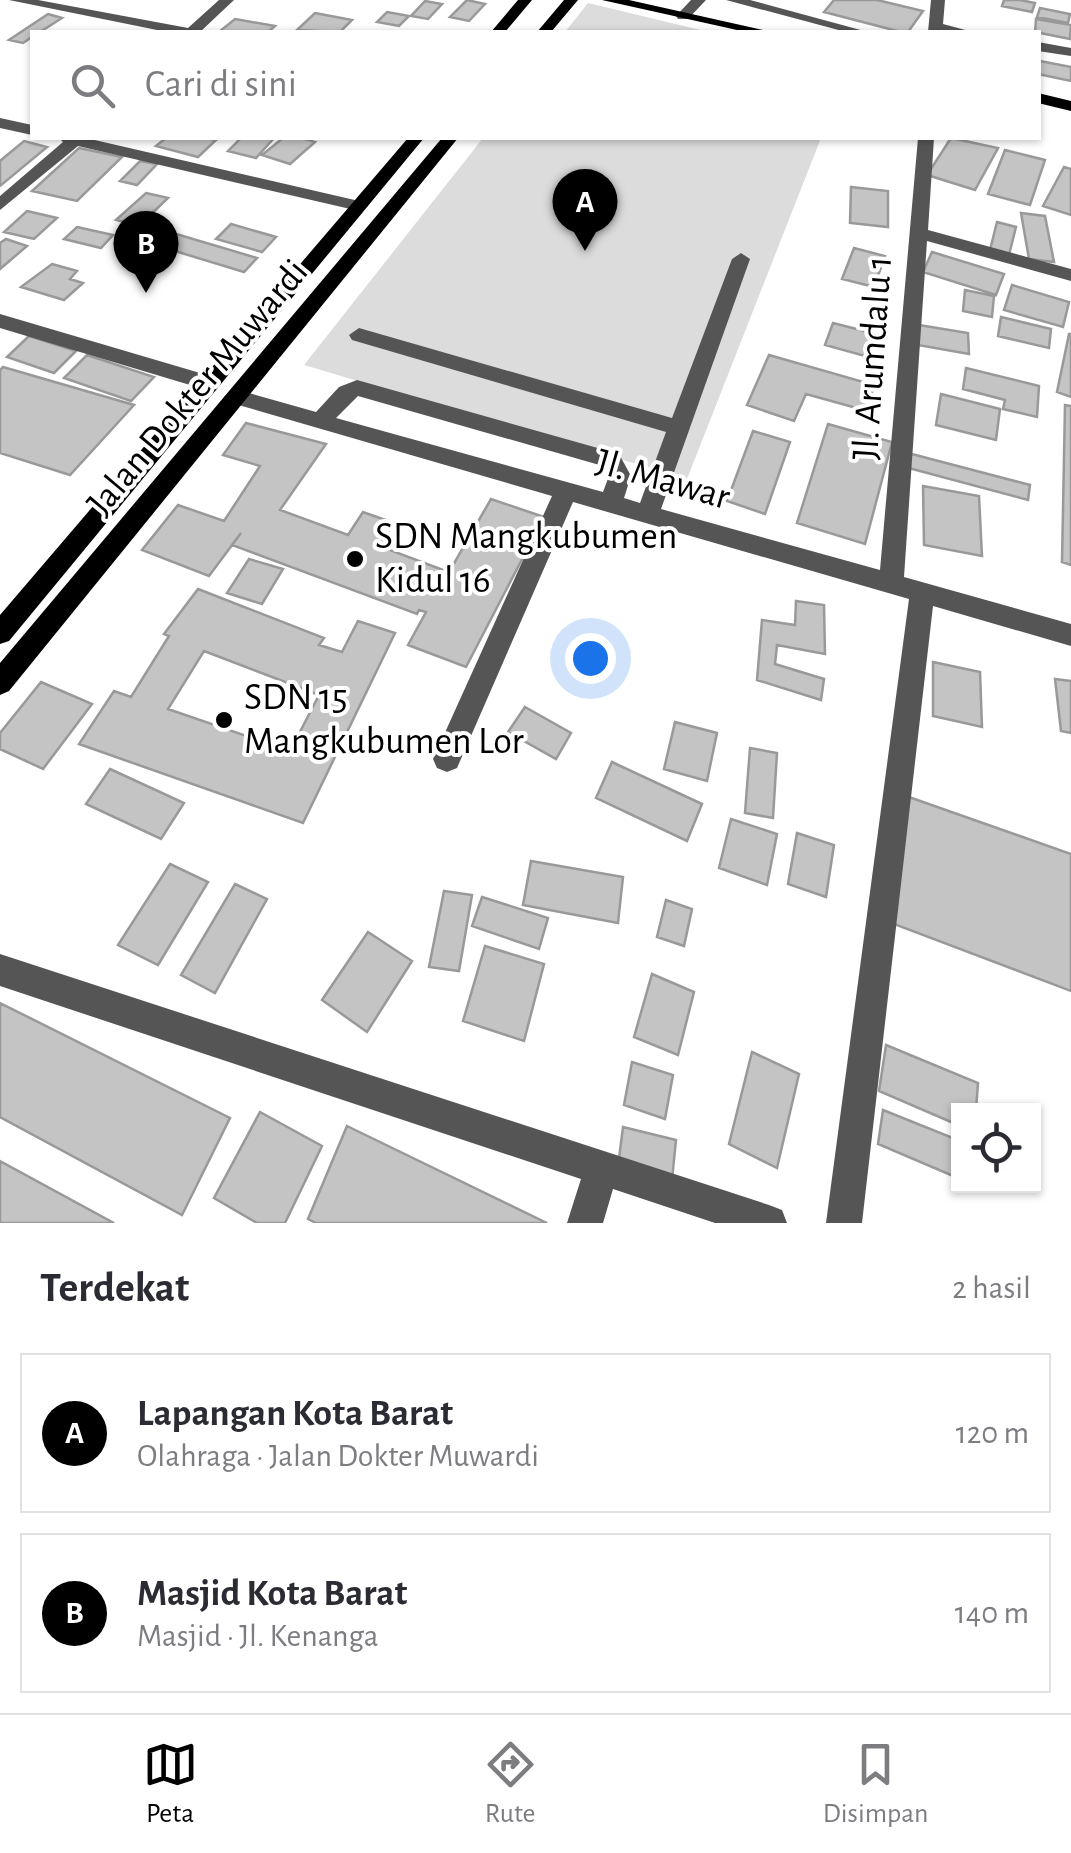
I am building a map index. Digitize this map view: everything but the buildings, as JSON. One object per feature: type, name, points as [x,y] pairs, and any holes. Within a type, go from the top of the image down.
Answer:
[{"type":"main road","points":[[500,30],[525,0]]},
{"type":"main road","points":[[528,22],[545,0]]},
{"type":"main road","points":[[546,30],[571,0]]},
{"type":"main road","points":[[609,0],[648,4],[683,16],[754,30]]},
{"type":"main road","points":[[1041,99],[1071,106]]},
{"type":"main road","name":"Jalan Dokter Muwardi","points":[[0,634],[414,140]]},
{"type":"main road","name":"Jalan Dokter Muwardi","points":[[0,682],[448,140]]},
{"type":"street","points":[[16,0],[179,30]]},
{"type":"street","points":[[192,30],[227,0]]},
{"type":"street","points":[[683,16],[699,0]]},
{"type":"street","points":[[733,0],[854,30]]},
{"type":"street","points":[[916,0],[937,2],[935,30]]},
{"type":"street","points":[[766,30],[782,12]]},
{"type":"street","points":[[1041,47],[1071,52]]},
{"type":"street","points":[[0,123],[30,130]]},
{"type":"street","points":[[0,205],[71,140]]},
{"type":"street","points":[[81,140],[359,206]]},
{"type":"street","name":"Jl. Arumdalu 1","points":[[891,584],[926,140]]},
{"type":"street","points":[[918,234],[1071,275]]},
{"type":"street","points":[[647,514],[741,259]]},
{"type":"street","points":[[0,321],[210,383]]},
{"type":"street","points":[[359,335],[679,428]]},
{"type":"street","points":[[322,420],[346,392],[356,388],[611,460],[620,476],[610,504]]},
{"type":"street","name":"Jl. Mawar","points":[[235,397],[1071,635]]},
{"type":"street","points":[[446,759],[566,492]]},
{"type":"street","points":[[844,1223],[922,593]]},
{"type":"street","points":[[0,970],[769,1223]]},
{"type":"street","points":[[585,1223],[603,1166]]},
{"type":"shaded area","points":[[588,3],[701,30],[567,30]]},
{"type":"shaded area","points":[[481,140],[820,140],[687,479],[304,365]]},
{"type":"place","name":"Lapangan Kota Barat","points":[[585,251]]},
{"type":"place","name":"Masjid Kota Barat","points":[[146,293]]},
{"type":"place","name":"SDN Mangkubumen Kidul 16","points":[[355,559]]},
{"type":"place","name":"SDN 15 Mangkubumen Lor","points":[[224,720]]}]
